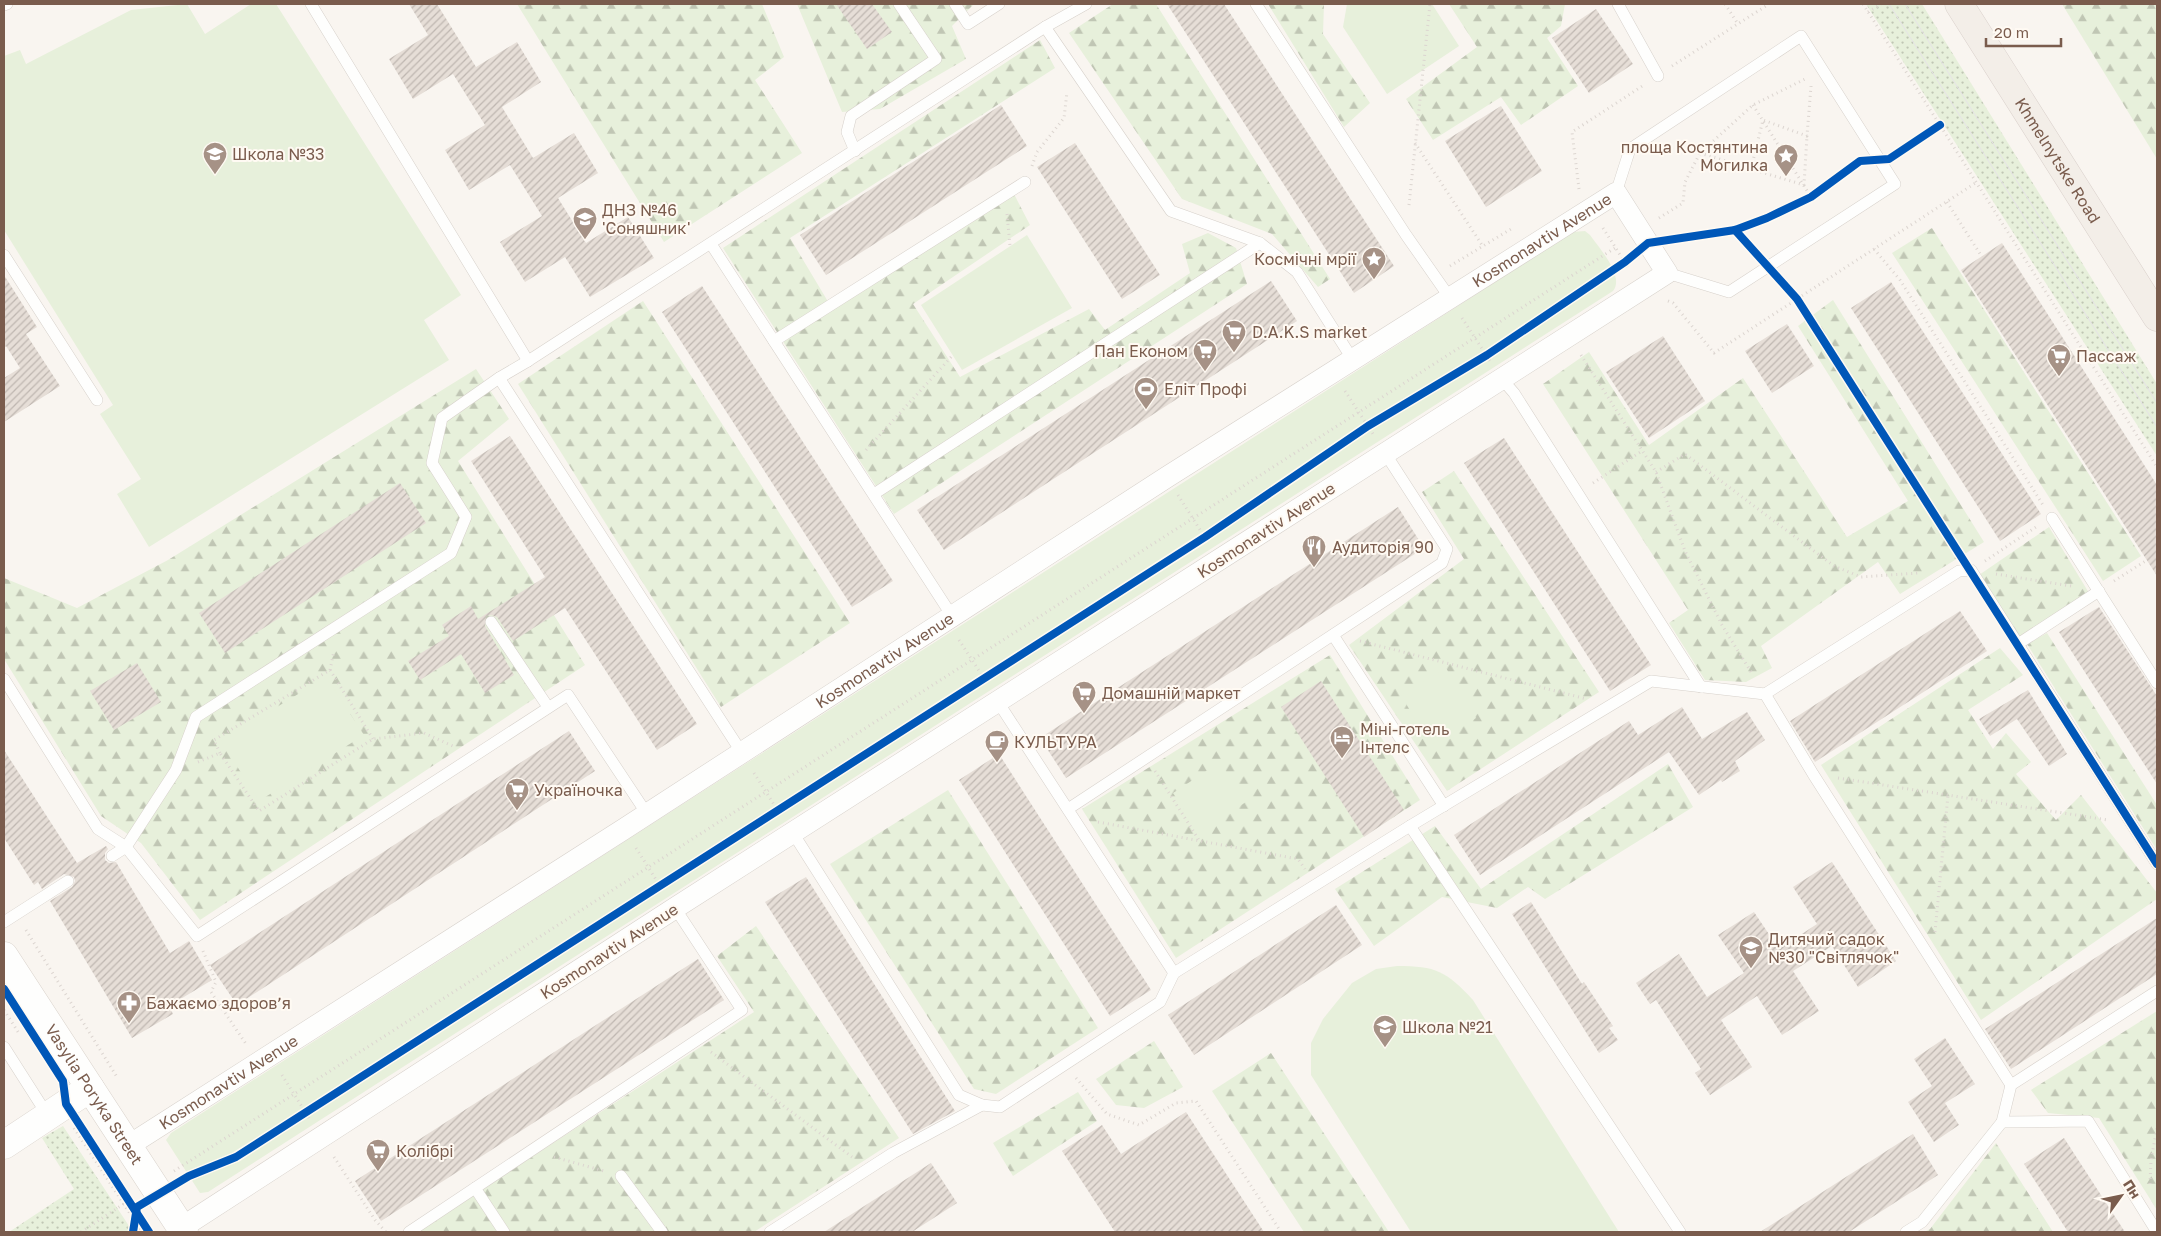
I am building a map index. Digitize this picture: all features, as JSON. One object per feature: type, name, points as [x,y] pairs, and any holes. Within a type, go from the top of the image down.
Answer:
[{"type":"main road","name":"Khmelnytske Road","points":[[1959,4],[2157,317]]},
{"type":"street","name":"Kosmonavtiv Avenue","points":[[128,1146],[624,829],[1167,477],[1616,193],[1667,273],[675,908],[182,1230]]},
{"type":"street","name":"Vasylia Poryka Street","points":[[4,956],[182,1230]]},
{"type":"street","points":[[4,1145],[90,1088]]},
{"type":"lane","points":[[310,4],[528,361]]},
{"type":"lane","points":[[855,151],[847,132],[851,116],[936,59],[899,4]]},
{"type":"lane","points":[[955,4],[968,24],[999,4]]},
{"type":"lane","points":[[112,856],[126,848],[176,770],[196,716],[451,554],[466,517],[432,463],[442,418],[500,378],[711,244],[1045,27],[1086,4]]},
{"type":"lane","points":[[1256,4],[1406,236],[1450,298]]},
{"type":"lane","points":[[1618,4],[1658,76]]},
{"type":"lane","points":[[1045,27],[1171,211],[1260,243],[1297,272],[1353,360]]},
{"type":"lane","points":[[1616,193],[1630,149],[1801,36],[1895,184],[1729,292],[1667,273]]},
{"type":"lane","points":[[774,341],[1025,182]]},
{"type":"lane","points":[[874,494],[1260,243]]},
{"type":"lane","points":[[711,244],[874,494],[949,618]]},
{"type":"lane","points":[[4,254],[97,400]]},
{"type":"lane","points":[[500,378],[742,753]]},
{"type":"lane","points":[[1501,378],[1514,393],[1701,687]]},
{"type":"lane","points":[[1068,809],[1442,563],[1447,549],[1385,453]]},
{"type":"lane","points":[[2052,518],[2157,682]]},
{"type":"lane","points":[[793,833],[959,1095],[982,1106],[1000,1107],[1160,1002],[1174,973],[1410,826],[1651,681],[1765,694],[1959,572],[1971,570],[2134,824],[2157,864]]},
{"type":"lane","points":[[2018,644],[2099,591]]},
{"type":"lane","points":[[491,622],[548,707]]},
{"type":"lane","points":[[1333,635],[1444,806]]},
{"type":"lane","points":[[4,679],[98,829],[126,848],[197,936],[568,695],[647,814]]},
{"type":"lane","points":[[1765,694],[1812,774],[2011,1086]]},
{"type":"lane","points":[[998,702],[1174,973]]},
{"type":"lane","points":[[1410,826],[1680,1232]]},
{"type":"lane","points":[[4,922],[68,881]]},
{"type":"lane","points":[[409,1232],[742,1010],[675,908]]},
{"type":"lane","points":[[1906,1232],[1922,1222],[2002,1122],[2011,1086],[2157,991]]},
{"type":"lane","points":[[4,1047],[57,1110]]},
{"type":"lane","points":[[770,1232],[868,1170],[982,1106]]},
{"type":"lane","points":[[2002,1122],[2088,1122],[2157,1232]]},
{"type":"lane","points":[[622,1176],[662,1232]]},
{"type":"lane","points":[[475,1188],[504,1232]]},
{"type":"path","points":[[1406,236],[1430,4]]},
{"type":"path","points":[[1725,4],[1738,24]]},
{"type":"path","points":[[1863,4],[2157,467]]},
{"type":"path","points":[[1868,12],[1881,4]]},
{"type":"path","points":[[1025,182],[1037,152],[1064,118],[1070,64]]},
{"type":"path","points":[[1617,268],[1625,262],[1644,237],[1683,203],[1685,182],[1700,153],[1753,105],[1812,76],[1804,185]]},
{"type":"path","points":[[1753,105],[1811,197]]},
{"type":"path","points":[[1763,120],[1808,136]]},
{"type":"path","points":[[1751,169],[1763,120]]},
{"type":"path","points":[[1933,130],[1940,125]]},
{"type":"path","points":[[1415,143],[1482,245]]},
{"type":"path","points":[[1700,153],[1804,185]]},
{"type":"path","points":[[1591,209],[1651,303],[1666,300],[1673,303],[1714,353],[1977,182]]},
{"type":"path","points":[[1802,202],[1818,192]]},
{"type":"path","points":[[1004,196],[1010,246]]},
{"type":"path","points":[[1947,202],[1982,256]]},
{"type":"path","points":[[132,1232],[137,1207],[175,1170],[1615,248]]},
{"type":"path","points":[[1874,249],[1900,280],[2052,518],[1971,570]]},
{"type":"path","points":[[1770,266],[1797,299],[1971,570],[2099,591],[2147,560]]},
{"type":"path","points":[[1450,298],[1501,378]]},
{"type":"path","points":[[1478,360],[1495,350]]},
{"type":"path","points":[[1578,351],[1656,472],[1685,551],[1722,625],[1765,694]]},
{"type":"path","points":[[854,464],[952,355]]},
{"type":"path","points":[[1333,372],[1385,453]]},
{"type":"path","points":[[1360,432],[1376,421]]},
{"type":"path","points":[[1590,484],[1642,451]]},
{"type":"path","points":[[1656,472],[1684,454],[1834,566],[1861,577],[1959,572]]},
{"type":"path","points":[[1167,477],[1220,560]]},
{"type":"path","points":[[1197,542],[1213,532]]},
{"type":"path","points":[[949,618],[998,702]]},
{"type":"path","points":[[1333,635],[1612,705]]},
{"type":"path","points":[[373,739],[330,670],[214,740],[220,754],[259,811],[373,739],[424,733],[475,755]]},
{"type":"path","points":[[976,684],[992,673]]},
{"type":"path","points":[[742,753],[793,833]]},
{"type":"path","points":[[176,770],[220,754]]},
{"type":"path","points":[[1146,758],[1200,840]]},
{"type":"path","points":[[1812,774],[2134,824]]},
{"type":"path","points":[[1932,962],[1948,795]]},
{"type":"path","points":[[770,815],[786,805]]},
{"type":"path","points":[[1068,809],[1086,820],[1298,859],[1316,884]]},
{"type":"path","points":[[624,829],[675,908]]},
{"type":"path","points":[[652,891],[668,881]]},
{"type":"path","points":[[16,914],[122,1084]]},
{"type":"path","points":[[197,936],[216,982],[212,992],[248,1046]]},
{"type":"path","points":[[696,1041],[868,1170]]},
{"type":"path","points":[[1064,1065],[1107,1114],[1139,1125],[1176,1103],[1196,1101],[1280,1232]]},
{"type":"path","points":[[298,1117],[314,1107]]},
{"type":"path","points":[[57,1110],[128,1201],[148,1232]]},
{"type":"path","points":[[2148,1218],[2150,1160],[2157,1128]]},
{"type":"path","points":[[81,1232],[128,1201],[182,1180],[150,1132]]},
{"type":"path","points":[[532,1150],[622,1176]]},
{"type":"green space","name":"Школа №33","points":[[187,4],[205,34],[251,4],[276,4],[461,295],[424,320],[449,360],[149,547],[117,494],[141,479],[100,414],[113,405],[4,230],[4,56],[20,50],[26,64],[131,10]]},
{"type":"green space","points":[[517,4],[762,4],[784,57],[755,80],[802,153],[664,242]]},
{"type":"green space","points":[[797,4],[974,4],[952,26],[966,59],[880,109],[842,112]]},
{"type":"green space","points":[[1113,4],[1156,4],[1330,279],[1318,287],[1272,234],[1182,199],[1069,33]]},
{"type":"green space","points":[[1268,4],[1324,4],[1323,34],[1370,103],[1344,127]]},
{"type":"green space","points":[[1347,4],[1432,4],[1459,46],[1387,94],[1343,27]]},
{"type":"green space","points":[[1449,4],[1565,4],[1561,26],[1547,38],[1578,86],[1521,125],[1501,97],[1433,140],[1406,99],[1477,47]]},
{"type":"green space","points":[[1866,4],[1922,4],[2157,384],[2157,456]]},
{"type":"green space","points":[[2062,4],[2157,4],[2157,159]]},
{"type":"green space","points":[[1040,40],[1055,68],[790,238],[833,310],[1014,194],[1030,225],[913,304],[960,377],[1089,309],[1105,330],[1190,273],[1182,244],[1208,233],[1236,248],[1247,284],[894,514],[723,248]]},
{"type":"green space","points":[[1932,228],[2141,556],[2103,581],[1892,253]]},
{"type":"green space","points":[[1585,231],[1599,247],[1613,270],[1616,285],[1613,291],[208,1192],[200,1193],[166,1140],[171,1133],[1573,232]]},
{"type":"green space","points":[[1027,235],[1072,308],[962,370],[921,305]]},
{"type":"green space","points":[[1833,300],[1984,542],[1900,594],[1878,562],[1761,646],[1772,668],[1746,682],[1705,680],[1669,623],[1688,610],[1543,384],[1589,352],[1649,445],[1743,378],[1847,537],[1908,501],[1798,326]]},
{"type":"green space","points":[[643,301],[850,623],[721,707],[518,384]]},
{"type":"green space","points":[[476,369],[509,419],[458,461],[585,665],[200,920],[141,843],[101,816],[4,659],[4,578],[77,608],[168,560]]},
{"type":"green space","points":[[1454,471],[1599,692],[1447,791],[1349,645],[1464,559],[1422,492]]},
{"type":"green space","points":[[2049,527],[2089,593],[2019,637],[1979,575]]},
{"type":"green space","points":[[2047,633],[2157,805],[2157,850],[2027,644]]},
{"type":"green space","points":[[2000,648],[2023,675],[1968,710],[1993,749],[2006,733],[2031,762],[2016,774],[2056,820],[2081,795],[2157,893],[2157,899],[1981,1020],[1821,765]]},
{"type":"green space","points":[[1330,655],[1420,800],[1176,958],[1082,809]]},
{"type":"green space","points":[[1446,668],[1476,718],[1430,745],[1401,695]]},
{"type":"green space","points":[[326,677],[364,735],[259,801],[221,741]]},
{"type":"green space","points":[[1220,762],[1246,802],[1198,832],[1173,793]]},
{"type":"green space","points":[[1668,764],[1693,807],[1545,899],[1528,887],[1497,908],[1442,897],[1374,946],[1335,889],[1435,826],[1481,889]]},
{"type":"green space","points":[[948,790],[1098,1028],[996,1094],[974,1089],[830,864]]},
{"type":"green space","points":[[756,926],[899,1138],[754,1232],[417,1232],[754,1012],[717,956]]},
{"type":"green space","points":[[1397,966],[1422,967],[1440,972],[1455,982],[1473,1000],[1619,1232],[1411,1232],[1311,1075],[1311,1043],[1323,1019],[1352,983],[1376,969]]},
{"type":"green space","points":[[2157,1011],[2157,1210],[2099,1118],[2048,1113],[2031,1090]]},
{"type":"green space","points":[[1154,1041],[1183,1087],[1144,1108],[1116,1105],[1096,1079]]},
{"type":"green space","points":[[1271,1053],[1389,1232],[1304,1232],[1212,1091]]},
{"type":"green space","points":[[1078,1092],[1097,1121],[1013,1176],[993,1143]]},
{"type":"green space","points":[[63,1126],[133,1232],[9,1232],[74,1189],[42,1138]]},
{"type":"green space","points":[[1996,1143],[2053,1232],[1924,1232],[1930,1229]]},
{"type":"building","points":[[409,4],[437,4],[476,67],[517,42],[541,82],[502,107],[533,158],[574,133],[598,173],[558,198],[586,243],[628,217],[654,258],[590,297],[565,257],[525,282],[500,242],[542,216],[510,165],[469,190],[445,150],[485,125],[453,74],[413,99],[389,59],[428,35]]},
{"type":"building","points":[[836,4],[872,4],[892,32],[867,49]]},
{"type":"building","points":[[1167,4],[1224,4],[1394,266],[1354,293]]},
{"type":"building","points":[[1596,9],[1633,64],[1589,93],[1552,38]]},
{"type":"building","points":[[1001,105],[1027,146],[826,275],[800,235]]},
{"type":"building","points":[[1501,106],[1542,171],[1486,207],[1445,141]]},
{"type":"building","points":[[1075,143],[1160,275],[1122,299],[1037,167]]},
{"type":"building","name":"Пассаж","points":[[2002,243],[2157,485],[2157,576],[1961,270]]},
{"type":"building","points":[[4,275],[37,327],[26,334],[60,386],[4,422],[4,378],[20,368],[6,346],[4,348]]},
{"type":"building","points":[[1271,281],[1297,321],[944,550],[917,510]]},
{"type":"building","points":[[1891,282],[2041,514],[2000,541],[1851,308]]},
{"type":"building","points":[[702,286],[893,581],[852,607],[662,312]]},
{"type":"building","points":[[1787,324],[1814,366],[1772,393],[1745,351]]},
{"type":"building","points":[[1663,336],[1705,401],[1649,438],[1606,372]]},
{"type":"building","points":[[510,436],[697,724],[657,750],[565,608],[513,641],[497,617],[486,616],[485,626],[514,675],[485,693],[461,654],[420,680],[408,661],[449,636],[442,625],[471,606],[478,619],[545,577],[471,461]]},
{"type":"building","points":[[1504,438],[1651,665],[1610,691],[1464,463]]},
{"type":"building","points":[[400,483],[426,523],[225,653],[199,613]]},
{"type":"building","points":[[1398,507],[1424,548],[1066,778],[1040,738]]},
{"type":"building","points":[[2099,607],[2157,696],[2157,784],[2059,632]]},
{"type":"building","points":[[1960,611],[1987,651],[1815,762],[1790,721]]},
{"type":"building","points":[[137,663],[161,702],[114,730],[90,691]]},
{"type":"building","points":[[1321,681],[1404,810],[1364,837],[1281,707]]},
{"type":"building","points":[[2028,690],[2067,754],[2049,766],[2017,719],[1990,736],[1979,719]]},
{"type":"building","points":[[1682,707],[1702,739],[1747,712],[1765,740],[1735,761],[1740,771],[1722,782],[1721,780],[1699,795],[1669,752],[1480,875],[1454,835],[1629,721],[1638,735]]},
{"type":"building","points":[[569,731],[595,771],[237,1005],[210,965]]},
{"type":"building","points":[[4,750],[77,863],[106,846],[108,849],[105,853],[105,860],[109,863],[116,862],[170,953],[189,941],[212,980],[169,1006],[173,1014],[132,1038],[50,901],[72,887],[75,881],[74,877],[64,874],[42,889],[38,882],[34,885],[4,838]]},
{"type":"building","points":[[999,754],[1151,990],[1110,1016],[959,780]]},
{"type":"building","points":[[1832,862],[1896,961],[1858,987],[1832,946],[1793,971],[1819,1011],[1782,1035],[1757,996],[1721,1020],[1752,1067],[1710,1095],[1695,1073],[1701,1069],[1656,1000],[1650,1004],[1636,983],[1679,954],[1707,997],[1744,973],[1718,935],[1754,912],[1779,949],[1817,924],[1793,887]]},
{"type":"building","points":[[806,877],[955,1111],[913,1134],[765,902]]},
{"type":"building","points":[[1531,902],[1582,984],[1584,982],[1613,1026],[1609,1028],[1618,1040],[1599,1053],[1512,914]]},
{"type":"building","points":[[1336,905],[1362,945],[1194,1055],[1168,1015]]},
{"type":"building","points":[[2157,918],[2157,974],[2011,1069],[1985,1029]]},
{"type":"building","points":[[698,959],[724,1000],[381,1221],[355,1181]]},
{"type":"building","points":[[1945,1038],[1975,1084],[1945,1103],[1959,1125],[1934,1142],[1908,1102],[1932,1086],[1914,1059]]},
{"type":"building","points":[[1186,1112],[1264,1232],[1115,1232],[1062,1151],[1102,1125],[1121,1154]]},
{"type":"building","points":[[1913,1134],[1938,1175],[1849,1232],[1760,1232]]},
{"type":"building","points":[[2064,1138],[2125,1232],[2068,1232],[2024,1164]]},
{"type":"building","points":[[931,1163],[957,1203],[912,1232],[824,1232]]},
{"type":"tram line","points":[[1889,4],[2157,427]]},
{"type":"tram line","points":[[1905,4],[2157,403]]},
{"type":"cycle path","points":[[133,1232],[137,1207],[189,1176],[236,1157],[1205,537],[1368,426],[1487,355],[1625,262],[1648,243],[1735,230],[1767,218],[1811,197],[1860,161],[1889,159],[1940,125]]},
{"type":"cycle path","points":[[1735,230],[1797,299],[2157,864]]},
{"type":"cycle path","points":[[4,989],[63,1081],[66,1104],[149,1232]]},
{"type":"place","name":"Школа №33","points":[[215,175]]},
{"type":"place","name":"площа Костянтина Могилка","points":[[1786,177]]},
{"type":"place","name":"ДНЗ №46 'Соняшник'","points":[[585,240]]},
{"type":"place","name":"Космічні мрії","points":[[1374,280]]},
{"type":"place","name":"D.A.K.S market","points":[[1234,353]]},
{"type":"place","name":"Пан Економ","points":[[1205,372]]},
{"type":"place","name":"Пассаж","points":[[2059,377]]},
{"type":"place","name":"Еліт Профі","points":[[1146,410]]},
{"type":"place","name":"Аудиторія 90","points":[[1314,568]]},
{"type":"place","name":"Домашній маркет","points":[[1084,714]]},
{"type":"place","name":"Міні-готель Інтелс","points":[[1342,759]]},
{"type":"place","name":"КУЛЬТУРА","points":[[997,763]]},
{"type":"place","name":"Україночка","points":[[517,811]]},
{"type":"place","name":"Дитячий садок №30 \"Світлячок\"","points":[[1751,969]]},
{"type":"place","name":"Бажаємо здоровʼя","points":[[129,1024]]},
{"type":"place","name":"Школа №21","points":[[1385,1048]]},
{"type":"place","name":"Колібрі","points":[[378,1172]]}]
